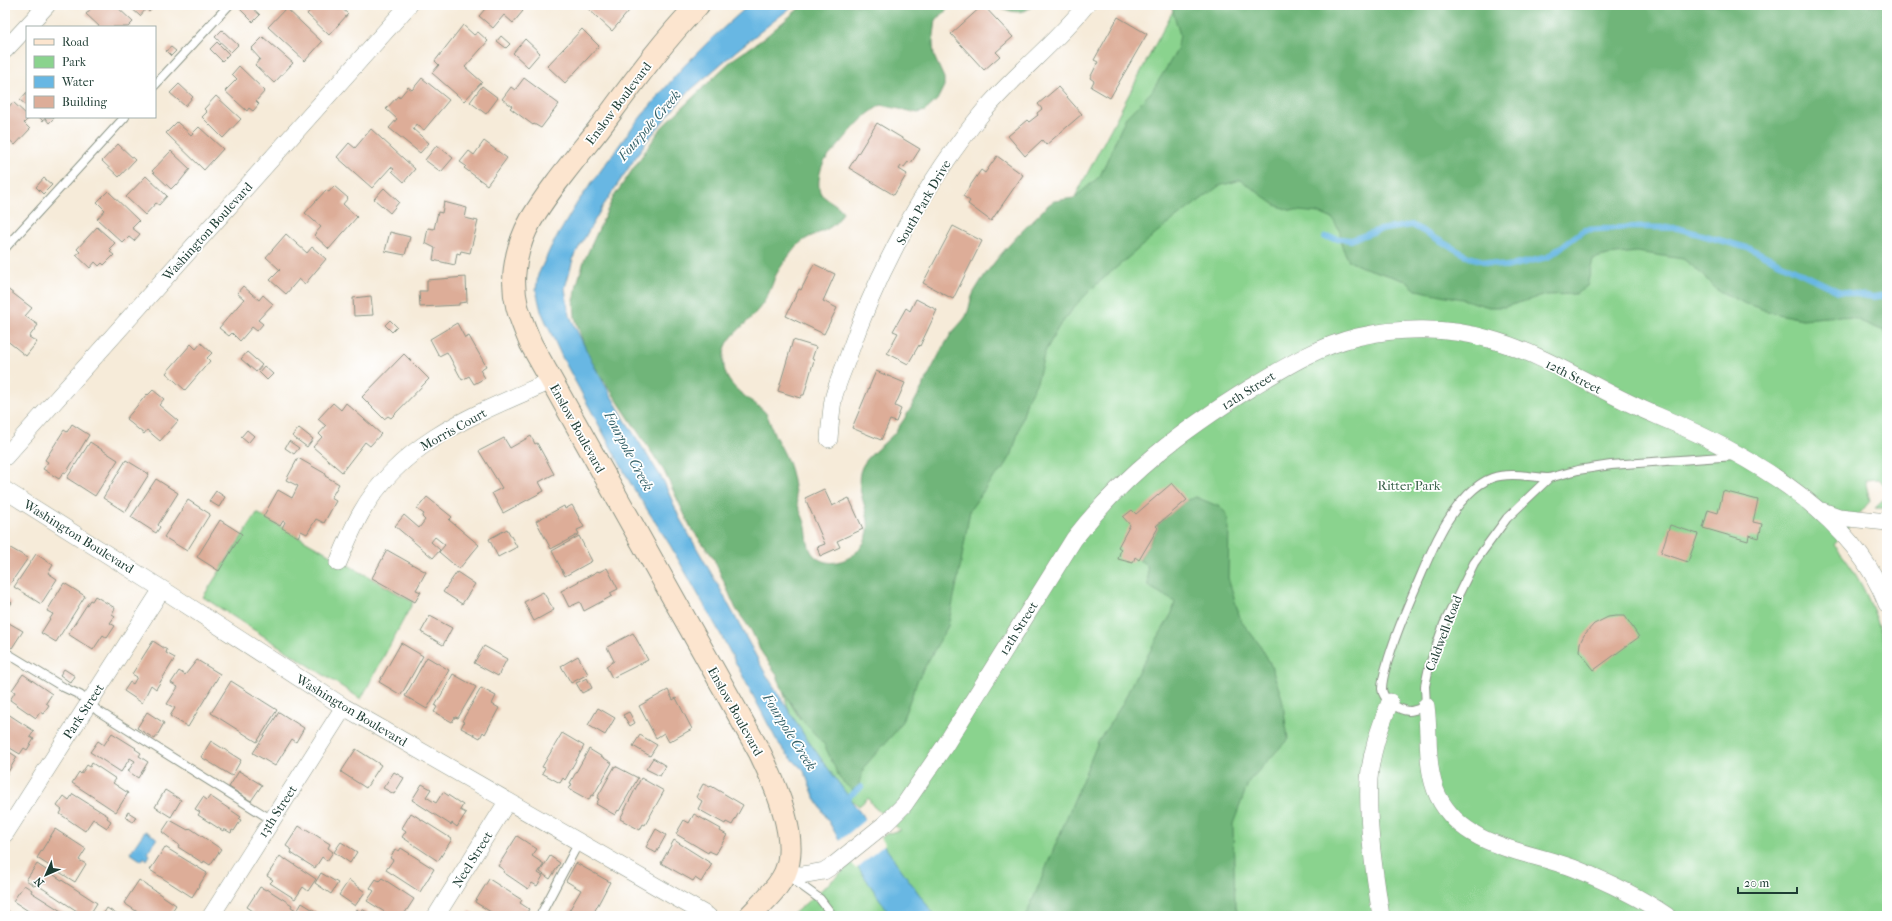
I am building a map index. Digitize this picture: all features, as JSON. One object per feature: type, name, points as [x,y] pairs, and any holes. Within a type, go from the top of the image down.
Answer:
[{"type":"street","points":[[27,26],[47,5]]},
{"type":"street","name":"Washington Boulevard","points":[[5,457],[409,5]]},
{"type":"street","name":"Enslow Boulevard","points":[[698,5],[657,52],[531,220],[521,244],[515,267],[513,292],[519,316],[531,344],[769,771],[787,826],[789,860],[785,874]]},
{"type":"street","name":"South Park Drive","points":[[829,439],[833,398],[854,340],[878,283],[931,184],[955,148],[984,111],[1072,22],[1086,5]]},
{"type":"street","points":[[5,50],[26,28]]},
{"type":"street","name":"12th Street","points":[[785,874],[817,874],[835,864],[886,823],[917,788],[1074,539],[1100,506],[1119,486],[1194,424],[1278,371],[1325,347],[1358,337],[1424,330],[1458,332],[1488,338],[1521,349],[1644,411],[1700,435],[1740,456],[1776,479],[1814,508],[1842,533],[1868,566],[1887,604]]},
{"type":"street","name":"Morris Court","points":[[338,563],[361,513],[388,477],[411,453],[430,439],[452,427],[551,381]]},
{"type":"street","name":"Washington Boulevard","points":[[5,490],[162,588],[344,706],[507,802],[708,916]]},
{"type":"street","points":[[1814,508],[1840,517],[1887,522]]},
{"type":"street","name":"Park Street","points":[[5,834],[162,588]]},
{"type":"street","points":[[1381,916],[1372,839],[1370,778],[1374,748],[1380,725],[1390,702]]},
{"type":"street","name":"13th Street","points":[[211,916],[344,706]]},
{"type":"street","name":"Caldwell Road","points":[[1426,706],[1432,778],[1438,795],[1447,811],[1460,825],[1475,836],[1497,845],[1571,867],[1606,881],[1648,903],[1668,916]]},
{"type":"street","name":"Neel Street","points":[[436,916],[507,802]]},
{"type":"street","points":[[750,916],[777,886],[785,874]]},
{"type":"lane","points":[[156,84],[229,5]]},
{"type":"lane","points":[[5,248],[124,118]]},
{"type":"lane","name":"Caldwell Road","points":[[1426,706],[1425,686],[1429,667],[1444,624],[1474,563],[1507,518],[1549,478],[1578,470],[1610,465],[1740,456]]},
{"type":"lane","points":[[1426,706],[1417,710],[1408,711],[1398,708],[1390,702],[1384,696],[1382,690],[1384,673],[1398,627],[1425,566],[1450,517],[1477,486],[1491,478],[1507,475],[1549,478]]},
{"type":"lane","points":[[5,652],[63,687],[80,695],[98,711],[272,820]]},
{"type":"lane","points":[[540,916],[579,842]]},
{"type":"lane","points":[[785,874],[809,890],[820,900],[833,916]]},
{"type":"green space","points":[[803,5],[952,5],[936,20],[933,43],[934,56],[944,78],[944,86],[937,100],[925,111],[918,113],[881,105],[853,128],[827,158],[820,172],[820,192],[843,212],[834,224],[804,240],[795,248],[777,274],[765,300],[730,339],[725,349],[724,367],[729,381],[767,415],[775,436],[785,455],[792,476],[797,502],[805,523],[810,550],[817,558],[830,563],[851,557],[861,547],[867,537],[867,517],[859,477],[862,467],[865,462],[896,431],[904,420],[951,334],[966,317],[974,292],[990,268],[1008,246],[1048,205],[1054,201],[1074,198],[1100,176],[1126,117],[1152,91],[1167,67],[1177,50],[1180,35],[1171,5],[1887,5],[1887,335],[1884,331],[1855,319],[1840,316],[1802,319],[1773,313],[1744,303],[1717,290],[1695,268],[1683,259],[1637,252],[1607,255],[1593,259],[1587,286],[1576,294],[1546,295],[1504,307],[1489,307],[1462,299],[1416,290],[1406,281],[1362,267],[1349,261],[1342,247],[1340,232],[1333,219],[1319,213],[1289,210],[1275,205],[1241,180],[1219,186],[1169,223],[1097,284],[1076,305],[1058,328],[1045,352],[1037,382],[1028,398],[1012,454],[1004,468],[992,479],[970,510],[948,626],[918,679],[902,721],[895,732],[864,767],[858,787],[852,790],[840,779],[824,744],[801,719],[783,691],[776,673],[762,653],[751,630],[736,609],[713,557],[691,528],[664,471],[587,355],[575,317],[574,301],[577,284],[584,261],[613,198],[662,127],[732,60],[763,39]]},
{"type":"green space","points":[[997,5],[1033,5],[1025,11],[1015,12],[1006,10]]},
{"type":"green space","name":"Ritter Park","points":[[1176,5],[1887,77],[1887,488],[1879,479],[1865,480],[1870,501],[1834,545],[1844,557],[1860,582],[1873,609],[1887,651],[1887,916],[791,916],[886,834],[900,830],[873,806],[868,798],[859,806],[846,795],[789,711],[783,691],[800,719]]},
{"type":"green space","points":[[1196,497],[1220,507],[1227,514],[1229,528],[1228,578],[1241,621],[1260,645],[1270,663],[1282,698],[1288,739],[1249,781],[1233,824],[1235,905],[1239,916],[1026,916],[1098,742],[1123,703],[1134,679],[1172,613],[1175,602],[1148,586],[1147,565],[1139,560],[1158,528],[1156,526],[1187,500]]},
{"type":"green space","points":[[1887,497],[1887,508],[1875,508]]},
{"type":"green space","points":[[257,513],[413,602],[361,699],[203,597]]},
{"type":"water","name":"Fourpole Creek","points":[[749,5],[794,5],[736,51],[686,94],[646,142],[603,206],[574,256],[565,288],[569,314],[592,362],[625,420],[664,482],[680,519],[718,585],[764,671],[804,735],[935,916],[891,916],[837,836],[814,796],[804,771],[787,754],[777,741],[720,633],[670,545],[632,486],[562,357],[541,311],[536,290],[538,275],[551,247],[577,203],[634,125],[683,67]]},
{"type":"water","points":[[145,831],[157,838],[147,853],[150,855],[147,860],[144,857],[142,861],[130,853]]},
{"type":"pier","points":[[867,818],[885,844],[856,869],[838,842]]},
{"type":"building","points":[[94,5],[115,5],[133,22],[129,26],[99,26],[86,14]]},
{"type":"building","points":[[128,5],[156,5],[149,12],[146,9],[140,16]]},
{"type":"building","points":[[244,5],[249,5],[260,15],[253,22],[240,9]]},
{"type":"building","points":[[311,5],[338,5],[348,14],[329,35],[307,14],[313,7]]},
{"type":"building","points":[[480,5],[516,5],[523,11],[513,23],[504,15],[493,28],[479,16],[485,9]]},
{"type":"building","points":[[584,5],[634,5],[612,31]]},
{"type":"building","points":[[983,5],[1013,37],[996,52],[1000,56],[984,70],[951,34]]},
{"type":"building","points":[[286,8],[322,42],[305,61],[268,27]]},
{"type":"building","points":[[1118,17],[1147,34],[1110,98],[1091,87],[1094,81],[1090,78],[1098,62],[1094,60]]},
{"type":"building","points":[[463,25],[474,35],[478,32],[488,41],[465,67],[482,82],[464,101],[432,73],[439,65],[435,61]]},
{"type":"building","points":[[582,29],[599,46],[565,83],[547,66]]},
{"type":"building","points":[[222,30],[238,45],[231,52],[215,37]]},
{"type":"building","points":[[501,36],[510,44],[506,48],[497,41]]},
{"type":"building","points":[[263,37],[293,63],[274,83],[255,65],[260,59],[251,49]]},
{"type":"building","points":[[525,39],[540,53],[528,67],[513,53]]},
{"type":"building","points":[[217,42],[229,54],[222,61],[210,49]]},
{"type":"building","points":[[171,47],[176,51],[171,56],[166,51]]},
{"type":"building","points":[[239,66],[265,91],[256,101],[259,104],[253,111],[249,108],[247,111],[225,91],[237,79],[232,74]]},
{"type":"building","points":[[422,78],[449,100],[424,130],[416,124],[413,129],[429,143],[420,153],[389,128],[397,119],[386,109],[398,96],[399,98],[408,87],[412,90]]},
{"type":"building","points":[[524,78],[559,104],[541,128],[534,124],[533,125],[510,108],[512,106],[502,99],[511,87],[515,90]]},
{"type":"building","points":[[179,84],[193,97],[185,106],[170,93]]},
{"type":"building","points":[[482,86],[498,98],[486,114],[470,102]]},
{"type":"building","points":[[1058,87],[1082,114],[1046,145],[1042,140],[1025,156],[1008,136],[1027,120],[1029,122],[1038,115],[1037,113],[1042,109],[1038,104]]},
{"type":"building","points":[[26,93],[26,105],[20,100]]},
{"type":"building","points":[[216,96],[241,119],[223,138],[202,117],[207,112],[204,109]]},
{"type":"building","points":[[13,102],[26,114],[26,118],[29,118],[24,123],[30,129],[15,145],[5,136],[5,116],[8,113],[6,110]]},
{"type":"building","points":[[45,118],[54,118],[49,123]]},
{"type":"building","points":[[177,122],[191,135],[199,127],[223,149],[204,170],[166,133]]},
{"type":"building","points":[[877,123],[920,149],[911,163],[908,162],[904,167],[901,166],[899,169],[907,174],[894,195],[849,168]]},
{"type":"building","points":[[371,129],[415,169],[404,182],[392,171],[394,169],[391,167],[372,188],[337,157],[349,143],[355,148]]},
{"type":"building","points":[[484,141],[507,158],[487,185],[464,168],[466,166],[460,162],[469,151],[474,155]]},
{"type":"building","points":[[118,144],[135,160],[119,177],[102,161]]},
{"type":"building","points":[[437,145],[453,158],[441,172],[425,160]]},
{"type":"building","points":[[171,151],[190,169],[177,185],[176,184],[171,189],[152,171]]},
{"type":"building","points":[[997,156],[1023,175],[991,221],[968,204],[970,201],[963,196],[981,170],[985,173]]},
{"type":"building","points":[[146,176],[167,196],[159,205],[156,203],[145,215],[126,197]]},
{"type":"building","points":[[44,178],[52,185],[43,194],[36,187]]},
{"type":"building","points":[[334,186],[348,198],[343,204],[357,217],[329,249],[314,235],[321,227],[305,213],[326,190],[329,192]]},
{"type":"building","points":[[384,188],[399,202],[390,213],[374,199]]},
{"type":"building","points":[[108,191],[139,221],[132,228],[140,234],[134,241],[129,237],[123,243],[97,219],[105,210],[97,202]]},
{"type":"building","points":[[444,202],[467,208],[465,218],[478,221],[470,253],[461,251],[460,254],[457,253],[455,265],[433,260],[435,248],[425,243],[428,228],[434,229],[438,212],[442,213]]},
{"type":"building","points":[[953,226],[982,241],[953,299],[923,283]]},
{"type":"building","points":[[97,227],[115,243],[110,248],[112,250],[110,252],[114,255],[104,265],[102,263],[99,266],[95,262],[90,268],[76,255],[80,252],[77,249]]},
{"type":"building","points":[[390,232],[410,237],[405,255],[385,251]]},
{"type":"building","points":[[286,234],[307,253],[312,247],[326,259],[305,284],[299,279],[286,294],[270,280],[280,270],[266,257]]},
{"type":"building","points":[[814,264],[835,274],[823,301],[837,308],[824,334],[786,316],[799,289],[801,290]]},
{"type":"building","points":[[466,277],[467,302],[459,303],[459,305],[420,307],[419,291],[427,291],[427,280]]},
{"type":"building","points":[[243,286],[259,300],[263,295],[273,304],[258,320],[263,324],[257,331],[252,327],[240,341],[232,333],[229,336],[219,328],[244,299],[237,293]]},
{"type":"building","points":[[6,288],[32,308],[25,316],[38,325],[29,337],[37,342],[26,356],[5,339]]},
{"type":"building","points":[[371,296],[373,315],[354,316],[353,298]]},
{"type":"building","points":[[916,299],[937,310],[920,346],[919,345],[908,364],[887,353],[898,333],[893,331],[906,308],[910,311]]},
{"type":"building","points":[[390,320],[397,327],[392,332],[385,325]]},
{"type":"building","points":[[457,323],[465,338],[469,336],[486,366],[480,370],[485,378],[474,384],[469,376],[462,380],[447,352],[439,356],[430,339]]},
{"type":"building","points":[[793,340],[816,347],[812,359],[814,360],[804,395],[800,398],[778,391]]},
{"type":"building","points":[[201,343],[212,353],[207,358],[210,361],[185,390],[166,373],[191,344],[196,349]]},
{"type":"building","points":[[247,352],[262,365],[256,372],[241,359]]},
{"type":"building","points":[[404,354],[429,379],[391,418],[388,416],[384,419],[362,397]]},
{"type":"building","points":[[264,366],[273,374],[267,380],[259,372]]},
{"type":"building","points":[[876,371],[905,383],[895,406],[901,409],[896,422],[890,420],[881,440],[852,428]]},
{"type":"building","points":[[153,390],[164,399],[159,405],[178,421],[160,441],[147,430],[144,434],[126,419],[147,394],[148,395]]},
{"type":"building","points":[[333,403],[341,410],[346,403],[381,434],[370,446],[365,442],[342,472],[313,447],[322,437],[319,434],[326,426],[318,419]]},
{"type":"building","points":[[72,424],[89,435],[66,473],[64,472],[59,479],[43,469],[48,462],[45,460],[64,430],[67,432]]},
{"type":"building","points":[[299,428],[313,439],[307,447],[292,436]]},
{"type":"building","points":[[247,430],[254,436],[248,443],[241,437]]},
{"type":"building","points":[[531,436],[535,444],[537,443],[554,474],[539,482],[544,491],[503,513],[492,493],[502,488],[479,451],[504,438],[510,448]]},
{"type":"building","points":[[289,441],[299,448],[294,454],[285,448]]},
{"type":"building","points":[[90,442],[118,460],[95,496],[67,478]]},
{"type":"building","points":[[298,458],[326,474],[325,476],[339,484],[331,498],[336,501],[324,523],[316,519],[307,534],[301,531],[298,537],[282,528],[285,522],[283,521],[280,526],[263,517],[278,490],[292,498],[298,486],[286,480]]},
{"type":"building","points":[[126,460],[149,474],[125,512],[103,498]]},
{"type":"building","points":[[156,479],[178,493],[158,525],[160,527],[156,533],[131,517]]},
{"type":"building","points":[[1172,483],[1187,500],[1156,526],[1158,528],[1139,560],[1135,557],[1133,563],[1118,559],[1121,549],[1118,547],[1130,525],[1123,517],[1132,510],[1136,514]]},
{"type":"building","points":[[824,489],[832,506],[849,498],[863,529],[837,541],[840,547],[820,556],[817,547],[825,544],[805,498]]},
{"type":"building","points":[[216,491],[225,497],[219,507],[209,501]]},
{"type":"building","points":[[1723,491],[1758,500],[1753,522],[1762,524],[1759,538],[1749,535],[1748,541],[1703,528],[1708,510],[1718,513]]},
{"type":"building","points":[[427,497],[452,517],[449,520],[479,545],[459,569],[439,552],[445,545],[435,537],[431,542],[440,550],[433,558],[395,526],[404,515],[419,528],[425,520],[422,517],[424,514],[417,509]]},
{"type":"building","points":[[188,500],[210,514],[187,551],[164,537]]},
{"type":"building","points":[[572,505],[584,527],[577,530],[579,534],[551,549],[536,521],[564,506],[565,509]]},
{"type":"building","points":[[220,520],[242,534],[219,571],[197,557]]},
{"type":"building","points":[[1670,525],[1698,534],[1688,562],[1661,553]]},
{"type":"building","points":[[507,529],[517,547],[498,557],[489,539]]},
{"type":"building","points":[[579,536],[592,561],[565,576],[552,551]]},
{"type":"building","points":[[5,545],[28,558],[8,587],[5,585]]},
{"type":"building","points":[[387,550],[426,572],[416,590],[421,592],[415,602],[372,578]]},
{"type":"building","points":[[36,554],[53,565],[48,573],[57,579],[41,604],[14,587]]},
{"type":"building","points":[[607,568],[618,589],[610,593],[612,596],[584,611],[580,602],[569,607],[561,591],[598,571],[599,572]]},
{"type":"building","points":[[457,572],[475,584],[462,604],[443,592]]},
{"type":"building","points":[[64,583],[85,596],[56,642],[41,633],[53,614],[47,611]]},
{"type":"building","points":[[543,592],[554,610],[534,621],[524,602]]},
{"type":"building","points":[[95,596],[115,608],[112,614],[115,616],[110,623],[115,626],[107,638],[103,635],[93,650],[68,634],[90,600],[92,601]]},
{"type":"building","points":[[6,598],[12,603],[6,610],[5,609]]},
{"type":"building","points":[[430,616],[452,628],[443,645],[421,632]]},
{"type":"building","points":[[1625,616],[1639,637],[1594,670],[1579,651],[1580,643],[1584,635],[1594,624],[1608,617]]},
{"type":"building","points":[[9,623],[23,631],[12,648],[5,644],[5,629]]},
{"type":"building","points":[[633,633],[648,660],[612,678],[606,666],[614,661],[607,647]]},
{"type":"building","points":[[153,641],[167,650],[166,653],[175,658],[156,689],[151,685],[142,703],[124,691],[130,682],[133,684],[137,677],[132,674]]},
{"type":"building","points":[[401,643],[423,656],[401,695],[379,682]]},
{"type":"building","points":[[484,646],[507,659],[498,676],[474,663]]},
{"type":"building","points":[[578,656],[588,674],[571,683],[561,666]]},
{"type":"building","points":[[427,657],[449,670],[427,709],[405,696]]},
{"type":"building","points":[[197,660],[220,674],[188,727],[170,716],[175,708],[167,704],[178,687],[171,683],[179,671],[185,675]]},
{"type":"building","points":[[64,669],[75,676],[71,683],[60,675]]},
{"type":"building","points":[[23,674],[52,694],[46,703],[49,705],[43,714],[40,712],[36,718],[10,700],[15,692],[12,690]]},
{"type":"building","points":[[453,674],[476,687],[458,718],[455,717],[452,722],[434,712],[437,707],[435,706]]},
{"type":"building","points":[[587,678],[592,688],[582,693],[576,683]]},
{"type":"building","points":[[231,681],[277,710],[257,742],[211,713]]},
{"type":"building","points":[[481,688],[496,696],[492,704],[499,708],[485,734],[483,732],[480,738],[461,728],[464,722],[462,721]]},
{"type":"building","points":[[668,690],[673,700],[676,698],[692,729],[669,742],[664,733],[656,738],[639,706]]},
{"type":"building","points":[[598,708],[615,718],[605,735],[588,725]]},
{"type":"building","points":[[5,712],[34,731],[30,737],[34,739],[27,750],[24,748],[20,754],[5,745]]},
{"type":"building","points":[[147,712],[164,723],[155,739],[137,728]]},
{"type":"building","points":[[279,712],[304,728],[296,742],[292,739],[275,766],[253,753]]},
{"type":"building","points":[[629,712],[635,723],[630,726],[623,715]]},
{"type":"building","points":[[112,733],[136,748],[135,749],[141,753],[139,756],[148,762],[138,778],[128,771],[135,761],[130,758],[121,772],[90,752],[98,741],[104,745]]},
{"type":"building","points":[[562,733],[584,746],[565,780],[563,778],[560,783],[542,773],[545,768],[542,767]]},
{"type":"building","points":[[640,735],[657,745],[650,756],[633,746]]},
{"type":"building","points":[[211,741],[241,760],[232,776],[201,757]]},
{"type":"building","points":[[5,749],[17,757],[5,777]]},
{"type":"building","points":[[356,749],[381,765],[366,788],[341,772]]},
{"type":"building","points":[[589,749],[612,763],[593,796],[591,795],[589,800],[569,789],[572,784],[570,783]]},
{"type":"building","points":[[653,758],[666,766],[660,776],[646,769]]},
{"type":"building","points":[[92,763],[116,779],[113,783],[128,793],[116,812],[72,783],[79,772],[81,774],[87,765],[90,767]]},
{"type":"building","points":[[615,766],[638,778],[619,811],[618,810],[615,815],[596,804],[599,799],[597,798]]},
{"type":"building","points":[[239,771],[262,785],[251,801],[229,787]]},
{"type":"building","points":[[394,772],[404,778],[394,794],[383,788]]},
{"type":"building","points":[[641,778],[664,791],[645,825],[643,824],[640,830],[620,819]]},
{"type":"building","points":[[422,784],[431,789],[426,797],[436,803],[443,792],[463,805],[460,810],[466,813],[457,827],[452,823],[451,825],[412,800]]},
{"type":"building","points":[[703,784],[710,787],[711,786],[743,805],[732,825],[726,822],[725,824],[698,809],[702,801],[696,797]]},
{"type":"building","points":[[165,790],[181,800],[171,817],[155,807]]},
{"type":"building","points":[[73,794],[108,816],[107,818],[111,821],[107,828],[93,819],[85,831],[60,814],[62,810],[57,806],[64,796],[69,800]]},
{"type":"building","points":[[210,796],[241,817],[239,819],[241,820],[231,833],[224,829],[223,831],[198,815],[200,812],[195,809],[203,797],[207,800]]},
{"type":"building","points":[[128,812],[136,817],[133,822],[125,817]]},
{"type":"building","points":[[411,813],[452,839],[438,861],[402,837],[406,831],[402,828]]},
{"type":"building","points":[[694,814],[721,829],[720,831],[727,835],[716,854],[709,851],[708,853],[676,834],[684,820],[689,823]]},
{"type":"building","points":[[170,820],[188,830],[190,828],[221,849],[210,865],[204,861],[203,863],[178,847],[179,845],[162,832]]},
{"type":"building","points":[[299,826],[330,844],[328,848],[333,852],[327,861],[322,857],[315,868],[291,853],[292,850],[286,846]]},
{"type":"building","points":[[55,829],[86,849],[79,860],[86,864],[75,882],[37,858]]},
{"type":"building","points":[[656,829],[666,835],[656,853],[646,847]]},
{"type":"building","points":[[517,836],[537,849],[532,856],[544,864],[538,873],[543,876],[537,886],[532,883],[528,889],[503,872],[504,870],[498,866]]},
{"type":"building","points":[[674,840],[712,864],[701,882],[695,878],[693,881],[661,863]]},
{"type":"building","points":[[341,842],[357,852],[350,863],[334,852]]},
{"type":"building","points":[[165,847],[207,873],[192,897],[150,870]]},
{"type":"building","points":[[401,848],[434,869],[420,892],[386,870],[393,860],[390,858],[395,849],[399,851]]},
{"type":"building","points":[[280,856],[316,879],[308,891],[303,887],[295,899],[270,883],[273,880],[267,876]]},
{"type":"building","points":[[550,856],[560,863],[550,879],[540,872]]},
{"type":"building","points":[[576,863],[610,882],[592,916],[566,916],[581,890],[566,881]]},
{"type":"building","points":[[37,864],[97,903],[89,916],[73,916],[77,911],[36,884],[35,886],[26,880]]},
{"type":"building","points":[[321,873],[338,883],[331,894],[315,883]]},
{"type":"building","points":[[382,878],[414,899],[403,916],[391,916],[367,901],[374,891],[370,888],[376,879],[379,881]]},
{"type":"building","points":[[489,879],[522,900],[520,903],[529,909],[525,916],[497,916],[475,902]]},
{"type":"building","points":[[139,880],[176,905],[169,916],[141,916],[142,915],[124,903]]},
{"type":"building","points":[[349,880],[365,892],[355,906],[339,895]]},
{"type":"building","points":[[24,885],[32,890],[31,892],[69,916],[36,916],[13,901]]},
{"type":"building","points":[[260,887],[266,890],[267,889],[292,905],[291,907],[296,910],[292,916],[254,916],[251,914],[253,911],[247,907]]},
{"type":"building","points":[[302,903],[320,914],[319,916],[300,916],[296,913]]},
{"type":"building","points":[[107,908],[119,916],[102,916]]},
{"type":"building","points":[[5,909],[15,916],[5,916]]},
{"type":"building","points":[[357,909],[360,912],[362,909],[373,916],[353,916]]},
{"type":"building","points":[[470,911],[477,916],[467,916]]},
{"type":"waterway","points":[[1325,237],[1351,240],[1379,230],[1412,225],[1469,257],[1506,267],[1548,257],[1584,230],[1633,227],[1677,228],[1751,249],[1838,291],[1873,297],[1887,295]]},
{"type":"waterway","points":[[842,802],[861,787]]}]
